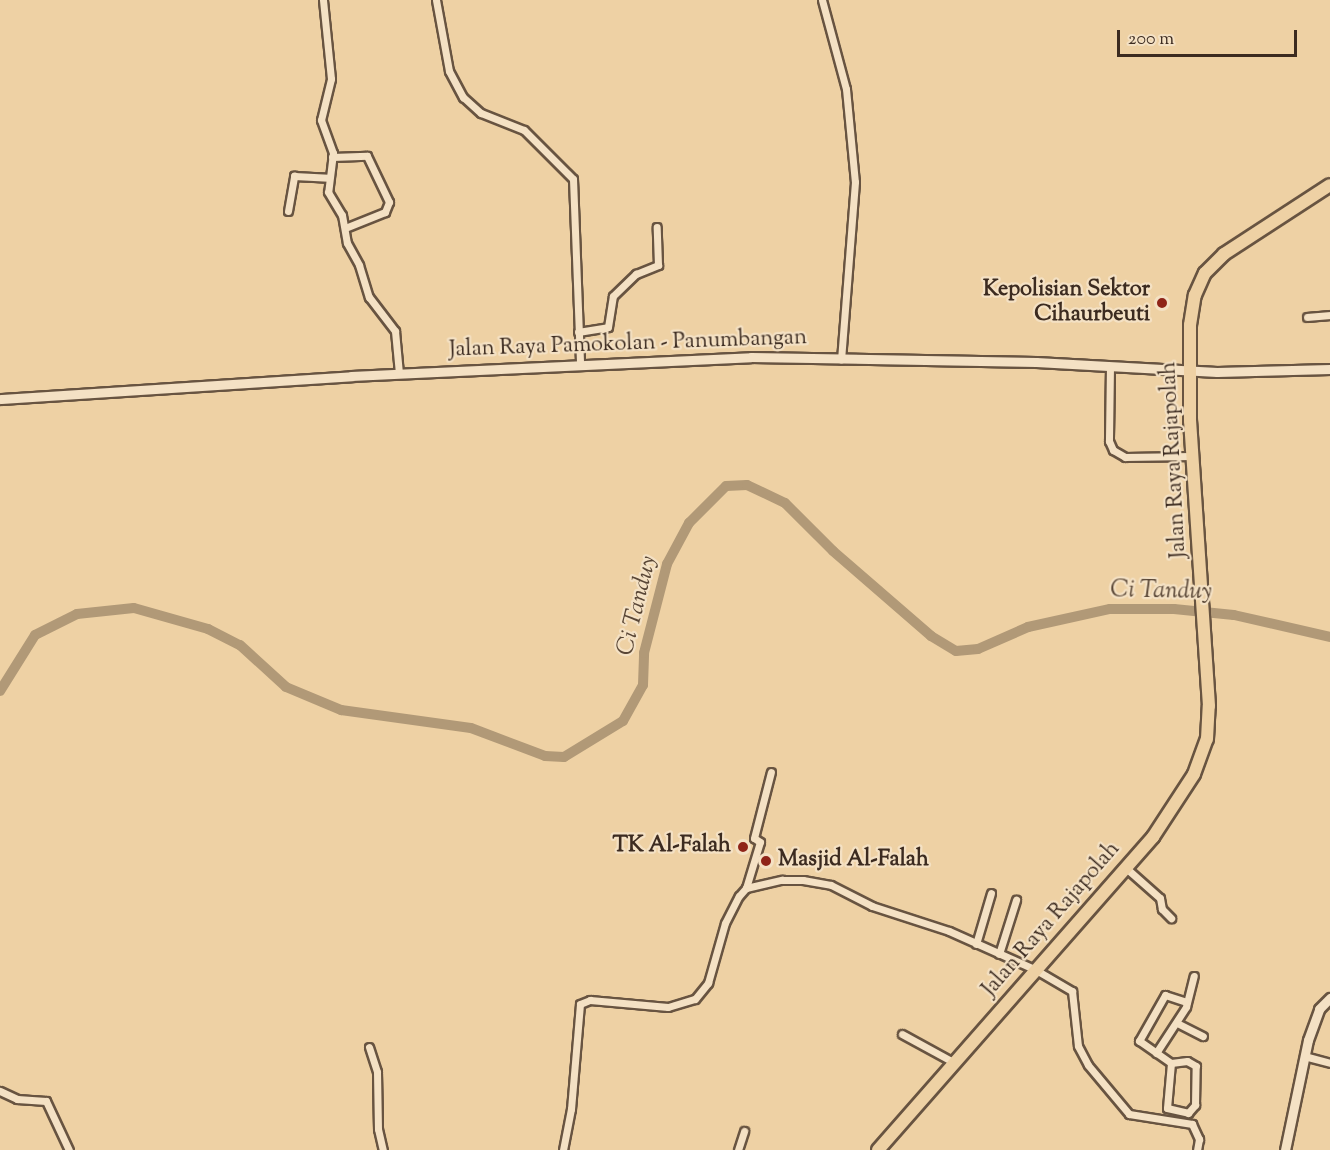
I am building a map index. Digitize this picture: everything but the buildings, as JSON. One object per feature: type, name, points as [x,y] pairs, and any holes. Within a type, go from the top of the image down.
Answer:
[{"type":"highway","name":"Jalan Raya Rajapolah","points":[[878,1150],[1164,823],[1200,759],[1209,706],[1206,631],[1192,456],[1190,370],[1192,315],[1205,273],[1248,237],[1330,185]]},
{"type":"main road","name":"Jalan Raya Pamokolan - Panumbangan","points":[[0,399],[399,373],[751,357],[1190,370],[1330,369]]},
{"type":"main road","points":[[1285,1150],[1304,1056],[1315,1017],[1330,998]]},
{"type":"street","points":[[323,0],[331,79],[321,120],[333,157],[328,178],[328,192],[342,215],[369,297],[395,332],[399,373]]},
{"type":"street","points":[[436,0],[449,71],[463,97],[481,113],[524,130],[573,179],[580,364]]},
{"type":"street","points":[[822,0],[846,89],[855,182],[841,359]]},
{"type":"street","points":[[333,157],[367,156],[389,202],[385,212],[345,228]]},
{"type":"street","points":[[288,211],[294,176],[328,178]]},
{"type":"street","points":[[578,332],[608,327],[613,296],[636,274],[658,265],[657,227]]},
{"type":"street","points":[[1307,317],[1330,315]]},
{"type":"street","points":[[1110,366],[1109,441],[1113,450],[1125,457],[1192,456]]},
{"type":"street","points":[[563,1150],[571,1109],[580,1004],[590,1000],[668,1007],[695,999],[708,983],[724,923],[746,888],[760,842],[754,837],[771,772]]},
{"type":"street","points":[[1126,868],[1160,898],[1162,909],[1171,918]]},
{"type":"street","points":[[746,888],[782,880],[815,880],[872,906],[949,931],[1036,970],[1072,991],[1080,1052],[1129,1113],[1192,1124],[1199,1138],[1197,1150]]},
{"type":"street","points":[[976,944],[991,893]]},
{"type":"street","points":[[999,954],[1016,900]]},
{"type":"street","points":[[1156,1053],[1177,1023],[1187,1002],[1194,976]]},
{"type":"street","points":[[1162,1118],[1168,1065],[1138,1039],[1165,995],[1187,1002]]},
{"type":"street","points":[[1177,1023],[1203,1036]]},
{"type":"street","points":[[902,1034],[955,1063]]},
{"type":"street","points":[[1134,1041],[1172,1063],[1187,1061],[1196,1066],[1195,1105],[1188,1113],[1167,1108]]},
{"type":"street","points":[[369,1047],[377,1072],[377,1127],[383,1150]]},
{"type":"street","points":[[1304,1056],[1330,1064]]},
{"type":"street","points":[[1162,1118],[1167,1108],[1172,1063]]},
{"type":"street","points":[[0,1092],[17,1098],[46,1101],[69,1150]]},
{"type":"street","points":[[738,1150],[744,1131]]},
{"type":"waterway","name":"Ci Tanduy","points":[[0,691],[35,635],[77,614],[134,608],[208,629],[240,645],[286,687],[341,710],[471,728],[545,756],[564,757],[623,721],[643,685],[644,653],[667,564],[689,523],[726,486],[747,485],[785,503],[833,551],[931,636],[956,651],[978,649],[1028,627],[1110,609],[1174,609],[1234,615],[1330,637]]},
{"type":"place","name":"Kepolisian Sektor Cihaurbeuti","points":[[1162,303]]},
{"type":"place","name":"TK Al-Falah","points":[[743,847]]},
{"type":"place","name":"Masjid Al-Falah","points":[[766,861]]}]
